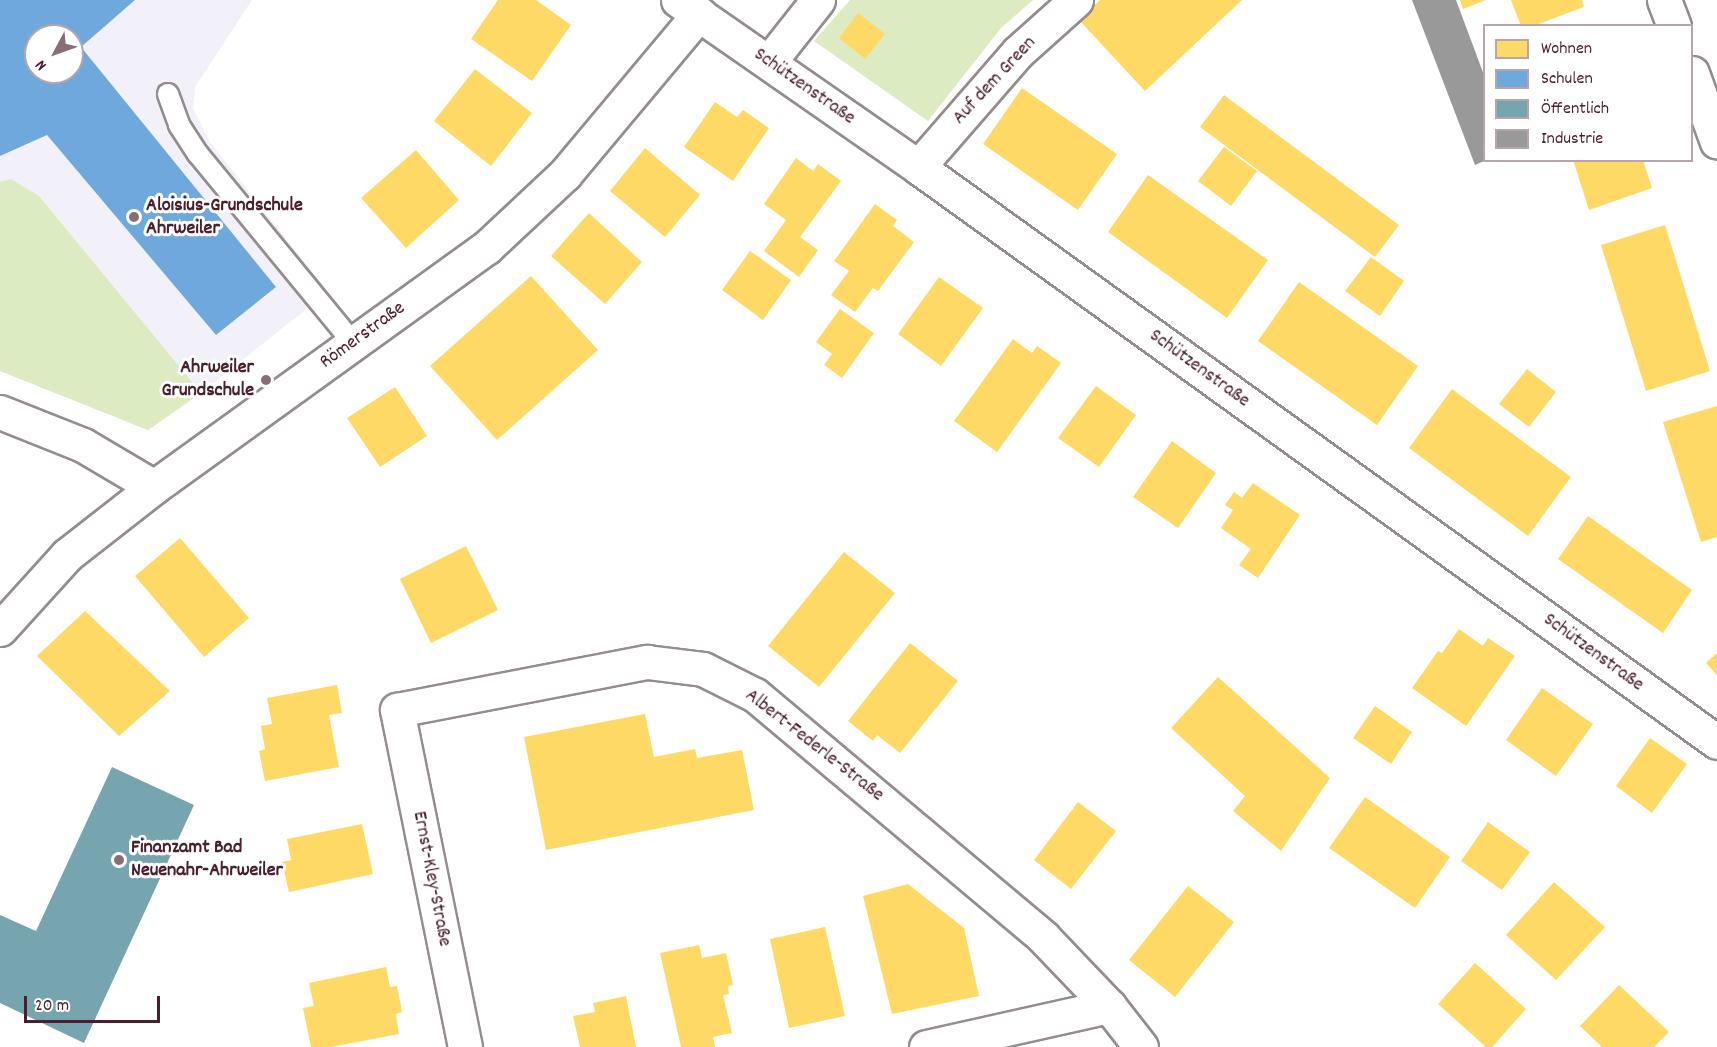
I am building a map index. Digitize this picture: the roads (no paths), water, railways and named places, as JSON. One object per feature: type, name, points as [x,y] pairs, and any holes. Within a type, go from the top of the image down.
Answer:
[{"type":"street","points":[[769,62],[818,0]]},
{"type":"street","name":"Auf dem Green","points":[[918,167],[1018,52],[1076,0]]},
{"type":"street","points":[[1664,0],[1673,24]]},
{"type":"street","name":"Schützenstraße","points":[[689,7],[918,167],[1717,742]]},
{"type":"street","name":"Römerstraße","points":[[0,629],[66,555],[154,487],[487,248],[564,174],[689,7]]},
{"type":"street","points":[[1693,76],[1717,142]]},
{"type":"street","points":[[0,412],[83,445],[154,487]]},
{"type":"street","name":"Albert-Federle-Straße","points":[[397,710],[647,662],[703,669],[755,695],[1043,937],[1109,1006],[1141,1047]]},
{"type":"street","name":"Ernst-Kley-Straße","points":[[397,710],[465,1047]]},
{"type":"street","points":[[926,1047],[1109,1006]]},
{"type":"lane","points":[[168,94],[179,125],[198,154],[353,343]]},
{"type":"place","name":"Aloisius-Grundschule Ahrweiler","points":[[134,217]]},
{"type":"place","name":"Ahrweiler Grundschule","points":[[266,380]]},
{"type":"place","name":"Finanzamt Bad Neuenahr-Ahrweiler","points":[[119,860]]}]
